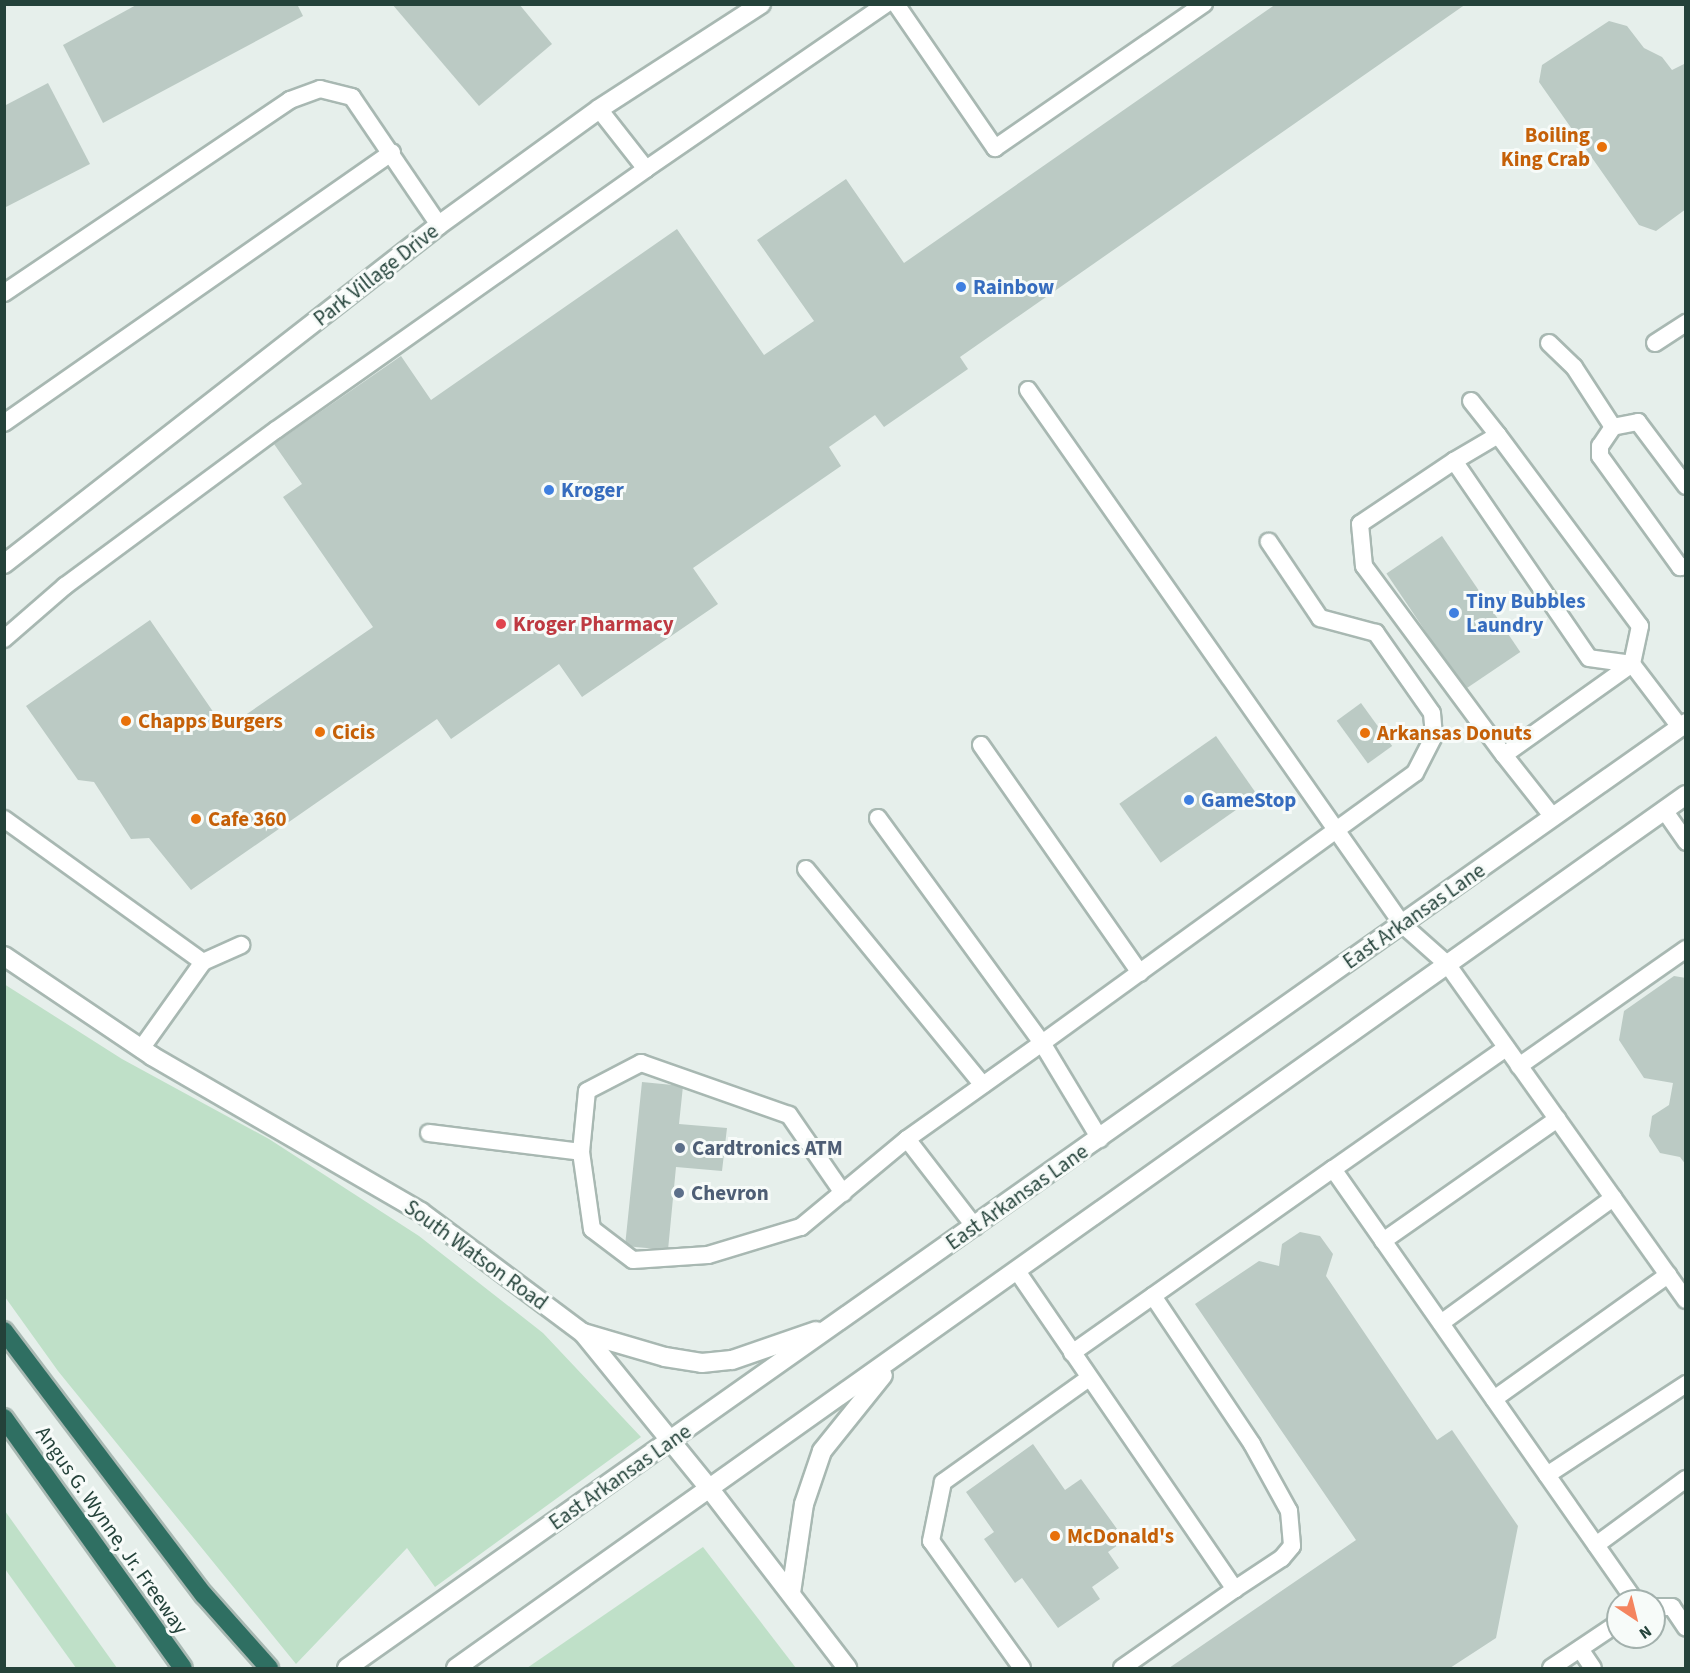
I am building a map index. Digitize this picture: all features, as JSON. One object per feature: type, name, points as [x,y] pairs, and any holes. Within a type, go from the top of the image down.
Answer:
[{"type":"highway","points":[[4,1331],[204,1594],[269,1668]]},
{"type":"highway","name":"Angus G. Wynne, Jr. Freeway","points":[[4,1418],[183,1668]]},
{"type":"main road","name":"Park Village Drive","points":[[4,564],[439,225],[599,109],[761,4]]},
{"type":"main road","name":"East Arkansas Lane","points":[[347,1668],[975,1227],[1683,725]]},
{"type":"main road","points":[[456,1668],[1686,795]]},
{"type":"main road","name":"South Watson Road","points":[[4,956],[141,1049],[421,1212],[583,1333],[709,1488],[847,1668]]},
{"type":"main road","points":[[583,1333],[665,1357],[702,1362],[732,1360],[761,1352],[843,1320]]},
{"type":"main road","points":[[791,1593],[804,1504],[822,1450],[845,1418],[904,1352]]},
{"type":"lane","points":[[4,639],[65,586],[276,430],[646,169],[886,4]]},
{"type":"lane","points":[[896,4],[995,148],[1204,4]]},
{"type":"lane","points":[[4,293],[290,100],[320,89],[352,96],[392,152],[439,225]]},
{"type":"lane","points":[[599,109],[646,169]]},
{"type":"lane","points":[[4,423],[392,152]]},
{"type":"lane","points":[[1655,343],[1686,323]]},
{"type":"lane","points":[[1550,343],[1574,367],[1613,427]]},
{"type":"lane","points":[[1028,390],[1402,924],[1447,964],[1686,1300]]},
{"type":"lane","points":[[1472,400],[1641,626],[1632,664],[1504,755]]},
{"type":"lane","points":[[1686,486],[1638,422],[1613,427],[1600,446],[1600,456],[1680,567],[1686,566]]},
{"type":"lane","points":[[1498,435],[1454,461],[1360,524],[1364,566],[1504,755],[1553,817]]},
{"type":"lane","points":[[1454,461],[1588,658],[1632,664],[1683,725]]},
{"type":"lane","points":[[843,1192],[789,1115],[641,1063],[587,1091],[581,1152],[592,1229],[633,1260],[708,1255],[801,1227],[907,1139],[1415,773],[1434,736],[1432,713],[1376,633],[1320,618],[1269,542]]},
{"type":"lane","points":[[981,746],[1140,973]]},
{"type":"lane","points":[[1664,810],[1686,842]]},
{"type":"lane","points":[[878,818],[1042,1043],[1100,1138]]},
{"type":"lane","points":[[4,819],[203,962]]},
{"type":"lane","points":[[806,869],[983,1085]]},
{"type":"lane","points":[[141,1049],[203,962],[241,945]]},
{"type":"lane","points":[[1519,1066],[1686,949]]},
{"type":"lane","points":[[1072,1353],[1506,1048]]},
{"type":"lane","points":[[1383,1241],[1557,1119]]},
{"type":"lane","points":[[429,1133],[581,1152]]},
{"type":"lane","points":[[907,1139],[975,1227]]},
{"type":"lane","points":[[1333,1169],[1627,1589]]},
{"type":"lane","points":[[1441,1323],[1613,1198]]},
{"type":"lane","points":[[1017,1271],[1235,1589]]},
{"type":"lane","points":[[1494,1399],[1668,1275]]},
{"type":"lane","points":[[1122,1668],[1282,1558],[1292,1546],[1289,1511],[1252,1444],[1153,1296]]},
{"type":"lane","points":[[1022,1668],[931,1541],[943,1482],[1089,1378]]},
{"type":"lane","points":[[1547,1475],[1686,1384]]},
{"type":"lane","points":[[1596,1545],[1686,1479]]},
{"type":"lane","points":[[1679,1602],[1686,1628]]},
{"type":"lane","points":[[1551,1668],[1606,1631]]},
{"type":"lane","points":[[1580,1649],[1593,1668]]},
{"type":"green space","points":[[4,984],[122,1059],[269,1139],[419,1236],[543,1333],[641,1437],[435,1587],[407,1548],[296,1664],[58,1371],[5,1297]]},
{"type":"green space","points":[[5,1511],[117,1668],[76,1668],[5,1569]]},
{"type":"green space","points":[[703,1547],[796,1668],[527,1668]]},
{"type":"building","points":[[138,4],[297,4],[303,16],[103,123],[63,45]]},
{"type":"building","points":[[392,4],[519,4],[552,44],[479,106]]},
{"type":"building","points":[[1276,4],[1466,4],[960,357],[968,369],[884,427],[875,415],[829,447],[841,466],[693,568],[718,604],[582,697],[559,664],[451,739],[437,719],[191,890],[149,838],[131,839],[94,782],[78,780],[26,706],[150,620],[225,729],[373,627],[283,497],[302,484],[274,444],[401,356],[431,400],[677,229],[764,355],[814,321],[757,240],[846,179],[904,263]]},
{"type":"building","points":[[1609,21],[1627,26],[1644,48],[1662,57],[1672,70],[1686,63],[1686,209],[1656,231],[1639,225],[1539,82],[1542,65]]},
{"type":"building","points":[[48,83],[90,164],[4,208],[4,106]]},
{"type":"building","name":"Tiny Bubbles Laundry","points":[[1442,536],[1520,652],[1465,690],[1386,573]]},
{"type":"building","name":"Arkansas Donuts","points":[[1361,703],[1392,746],[1368,764],[1337,721]]},
{"type":"building","name":"GameStop","points":[[1216,736],[1257,795],[1161,863],[1119,804]]},
{"type":"building","points":[[1674,976],[1686,978],[1686,1165],[1680,1157],[1660,1153],[1649,1136],[1652,1116],[1669,1105],[1673,1083],[1644,1078],[1619,1040],[1624,1011]]},
{"type":"building","name":"Cardtronics ATM","points":[[642,1082],[683,1086],[679,1124],[727,1128],[722,1171],[676,1167],[668,1250],[625,1246]]},
{"type":"building","points":[[1300,1232],[1320,1236],[1333,1254],[1326,1276],[1437,1440],[1452,1430],[1518,1526],[1496,1638],[1450,1668],[1169,1668],[1356,1540],[1195,1304],[1259,1261],[1279,1266],[1282,1244]]},
{"type":"building","name":"McDonald's","points":[[1033,1444],[1065,1490],[1081,1479],[1125,1540],[1108,1552],[1119,1568],[1092,1587],[1100,1599],[1058,1628],[1022,1578],[1015,1583],[984,1539],[994,1532],[966,1492]]},
{"type":"place","name":"Boiling King Crab","points":[[1602,147]]},
{"type":"place","name":"Rainbow","points":[[961,287]]},
{"type":"place","name":"Kroger","points":[[549,490]]},
{"type":"place","name":"Tiny Bubbles Laundry","points":[[1454,613]]},
{"type":"place","name":"Kroger Pharmacy","points":[[501,624]]},
{"type":"place","name":"Chapps Burgers","points":[[126,721]]},
{"type":"place","name":"Cicis","points":[[320,732]]},
{"type":"place","name":"Arkansas Donuts","points":[[1365,733]]},
{"type":"place","name":"GameStop","points":[[1189,800]]},
{"type":"place","name":"Cafe 360","points":[[196,819]]},
{"type":"place","name":"Cardtronics ATM","points":[[680,1148]]},
{"type":"place","name":"Chevron","points":[[679,1193]]},
{"type":"place","name":"McDonald's","points":[[1055,1536]]}]
